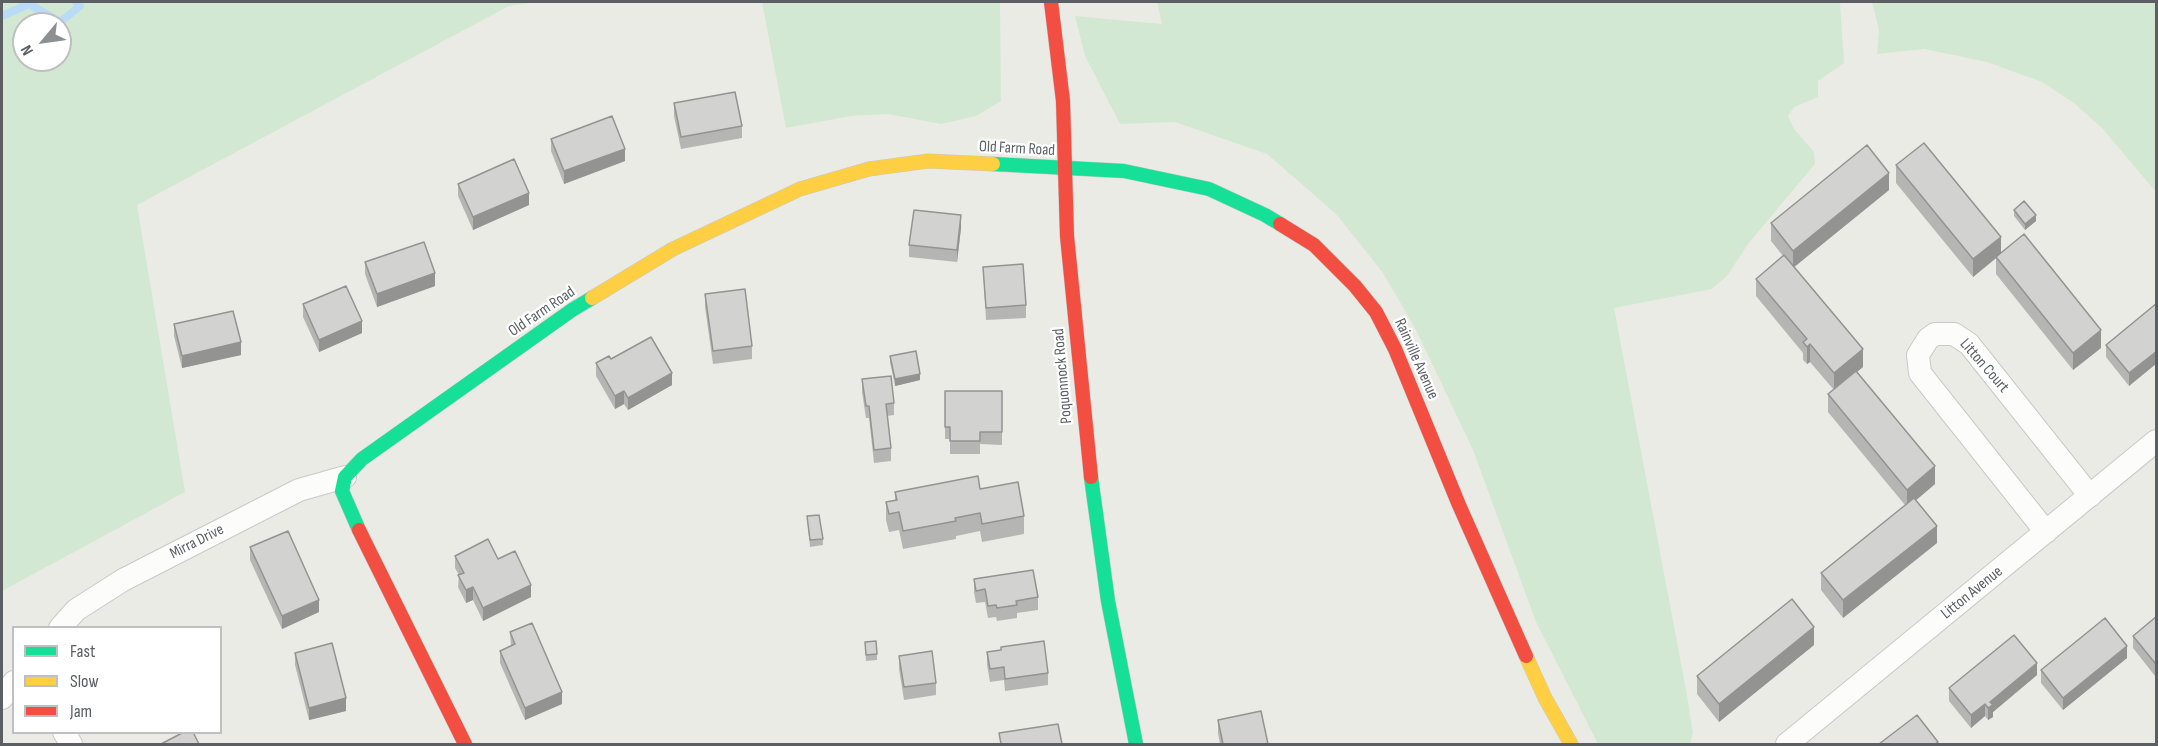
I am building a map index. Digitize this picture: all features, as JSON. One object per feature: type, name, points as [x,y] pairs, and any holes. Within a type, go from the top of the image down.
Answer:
[{"type":"street","name":"Poquonnock Road","points":[[1051,2],[1063,100],[1066,236],[1087,448],[1108,601],[1136,744]]},
{"type":"street","name":"Old Farm Road","points":[[345,477],[362,459],[572,310],[673,249],[800,189],[869,169],[928,161],[1066,168]]},
{"type":"street","name":"Rainville Avenue","points":[[1066,168],[1124,171],[1209,189],[1265,215],[1314,245],[1355,286],[1376,312],[1395,350],[1459,505],[1545,698],[1571,744]]},
{"type":"street","name":"Litton Court","points":[[2046,532],[1920,374],[1918,355],[1928,339],[1935,334],[1954,333],[1969,344],[2090,496]]},
{"type":"street","name":"Litton Avenue","points":[[1787,744],[2157,441]]},
{"type":"street","name":"Mirra Drive","points":[[61,626],[76,610],[123,580],[299,490],[345,477]]},
{"type":"street","points":[[345,477],[342,491],[348,509],[465,744]]},
{"type":"street","points":[[2,698],[12,685]]},
{"type":"green space","points":[[2,2],[536,2],[509,6],[137,205],[185,492],[2,591]]},
{"type":"green space","points":[[762,2],[1000,2],[1001,101],[976,116],[941,124],[888,114],[851,116],[786,128]]},
{"type":"green space","points":[[1157,2],[1840,2],[1844,63],[1818,81],[1818,97],[1794,107],[1788,116],[1794,129],[1814,152],[1815,164],[1748,244],[1727,276],[1712,289],[1614,308],[1687,695],[1693,733],[1690,744],[1598,744],[1536,622],[1473,450],[1415,328],[1383,273],[1336,214],[1267,154],[1175,122],[1120,124],[1085,56],[1075,16],[1162,24]]},
{"type":"green space","points":[[1872,2],[2156,2],[2156,192],[2102,128],[2075,104],[2042,82],[1987,62],[1924,49],[1877,54],[1879,30]]},
{"type":"building","points":[[735,92],[742,126],[681,137],[674,103]]},
{"type":"building","points":[[612,116],[625,149],[564,171],[551,139]]},
{"type":"building","points":[[1924,143],[2001,237],[1973,259],[1896,165]]},
{"type":"building","points":[[1867,145],[1889,173],[1793,251],[1771,223]]},
{"type":"building","points":[[514,159],[529,193],[473,217],[458,184]]},
{"type":"building","points":[[2024,201],[2036,215],[2025,224],[2014,210]]},
{"type":"building","points":[[914,210],[961,215],[957,250],[909,245]]},
{"type":"building","points":[[2024,234],[2101,330],[2073,353],[1996,257]]},
{"type":"building","points":[[424,242],[435,273],[377,294],[365,262]]},
{"type":"building","points":[[1784,255],[1863,349],[1834,373],[1810,344],[1807,347],[1803,342],[1807,339],[1756,279]]},
{"type":"building","points":[[1023,264],[1026,305],[986,308],[983,267]]},
{"type":"building","points":[[346,286],[362,321],[319,340],[303,304]]},
{"type":"building","points":[[745,289],[752,346],[713,351],[705,294]]},
{"type":"building","points":[[2157,303],[2157,351],[2129,373],[2106,345]]},
{"type":"building","points":[[233,311],[241,342],[182,356],[174,324]]},
{"type":"building","points":[[651,337],[672,373],[628,398],[624,391],[615,396],[596,363],[609,356],[611,359]]},
{"type":"building","points":[[916,351],[920,374],[895,379],[890,356]]},
{"type":"building","points":[[1856,371],[1935,466],[1907,490],[1828,394]]},
{"type":"building","points":[[891,376],[894,403],[886,404],[891,448],[874,450],[869,406],[866,406],[862,379]]},
{"type":"building","points":[[945,391],[1002,391],[1002,432],[980,432],[980,441],[950,441],[950,427],[945,427]]},
{"type":"building","points":[[978,476],[980,489],[1018,482],[1024,516],[982,524],[980,513],[955,518],[956,521],[903,531],[899,512],[889,514],[886,502],[897,500],[895,492]]},
{"type":"building","points":[[1914,498],[1937,526],[1843,600],[1821,573]]},
{"type":"building","points":[[819,515],[823,539],[810,540],[807,516]]},
{"type":"building","points":[[288,531],[319,600],[282,616],[250,547]]},
{"type":"building","points":[[488,539],[498,559],[515,551],[531,585],[483,608],[473,587],[466,590],[458,575],[464,573],[455,556]]},
{"type":"building","points":[[1033,570],[1038,597],[1016,601],[1017,605],[997,608],[996,605],[988,606],[985,589],[976,591],[974,579]]},
{"type":"building","points":[[1792,599],[1814,627],[1719,704],[1697,676]]},
{"type":"building","points":[[2157,616],[2157,662],[2155,663],[2133,636]]},
{"type":"building","points":[[2105,618],[2127,646],[2063,698],[2041,670]]},
{"type":"building","points":[[532,623],[562,692],[525,708],[500,651],[515,644],[510,632]]},
{"type":"building","points":[[2014,635],[2037,663],[1990,702],[1993,705],[1988,708],[1985,704],[1971,715],[1949,688]]},
{"type":"building","points":[[876,641],[877,654],[866,655],[865,642]]},
{"type":"building","points":[[1044,641],[1048,673],[1005,679],[1004,667],[990,669],[987,652],[1001,650],[1001,647]]},
{"type":"building","points":[[332,643],[346,698],[309,708],[295,653]]},
{"type":"building","points":[[932,651],[936,683],[904,687],[899,656]]},
{"type":"building","points":[[1261,711],[1268,744],[1223,744],[1218,720]]},
{"type":"building","points":[[1917,715],[1938,742],[1935,744],[1879,744]]},
{"type":"building","points":[[1058,724],[1062,744],[1001,744],[999,733]]},
{"type":"building","points":[[180,734],[194,734],[199,744],[161,744]]},
{"type":"waterway","points":[[2,16],[29,4],[60,22],[80,6],[76,2]]},
{"type":"traffic: fast","points":[[993,164],[1124,171],[1209,189],[1280,224]]},
{"type":"traffic: fast","points":[[359,530],[342,491],[345,477],[362,459],[592,298]]},
{"type":"traffic: fast","points":[[1091,477],[1108,601],[1136,744]]},
{"type":"traffic: slow","points":[[592,298],[673,249],[800,189],[869,169],[928,161],[993,164]]},
{"type":"traffic: slow","points":[[1526,656],[1545,698],[1571,744]]},
{"type":"traffic: jam","points":[[1051,2],[1063,101],[1067,236],[1091,477]]},
{"type":"traffic: jam","points":[[1280,224],[1314,245],[1355,286],[1376,312],[1395,349],[1459,505],[1526,656]]},
{"type":"traffic: jam","points":[[359,530],[465,744]]}]
